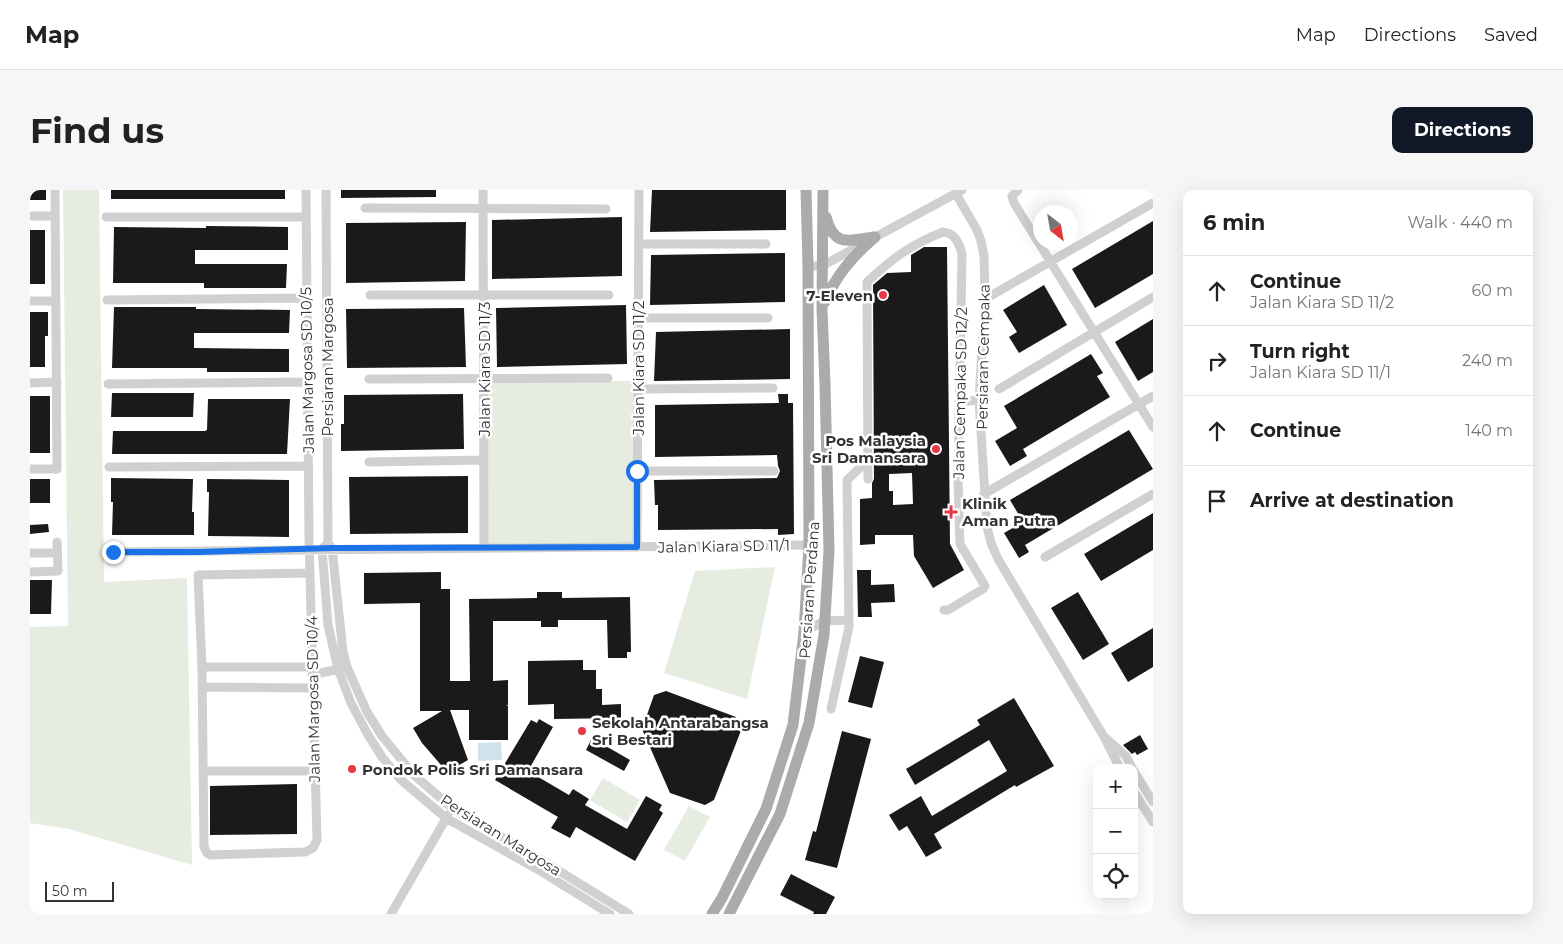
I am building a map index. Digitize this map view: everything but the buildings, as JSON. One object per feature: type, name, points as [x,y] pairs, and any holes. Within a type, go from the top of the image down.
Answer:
[{"type":"main road","name":"Persiaran Perdana","points":[[714,911],[766,809],[793,725],[804,632],[809,545],[806,190]]},
{"type":"main road","name":"Persiaran Perdana","points":[[729,914],[780,814],[812,714],[824,635],[829,550],[826,384],[822,309],[823,190]]},
{"type":"main road","points":[[824,211],[829,228],[838,238],[854,240],[875,237]]},
{"type":"main road","points":[[822,309],[829,291],[846,265],[875,237]]},
{"type":"main road","points":[[704,914],[714,911]]},
{"type":"street","points":[[30,469],[57,469],[55,190]]},
{"type":"street","name":"Jalan Margosa SD 10/5","points":[[306,190],[309,550]]},
{"type":"street","name":"Persiaran Margosa","points":[[326,190],[327,547],[343,652],[342,668],[352,703],[368,736],[400,780],[446,818],[537,869],[610,914]]},
{"type":"street","name":"Jalan Kiara SD 11/3","points":[[483,190],[484,547]]},
{"type":"street","name":"Jalan Kiara SD 11/2","points":[[637,547],[639,190]]},
{"type":"street","points":[[808,266],[822,266],[959,192]]},
{"type":"street","name":"Persiaran Cempaka","points":[[959,192],[977,230],[984,256],[985,299],[979,400],[987,527],[998,559],[1103,735]]},
{"type":"street","points":[[1015,193],[1014,203],[1153,427]]},
{"type":"street","points":[[985,299],[1153,203]]},
{"type":"street","points":[[365,208],[606,209]]},
{"type":"street","points":[[30,216],[55,216]]},
{"type":"street","points":[[106,217],[306,216]]},
{"type":"street","name":"Jalan Cempaka SD 12/2","points":[[867,461],[867,282],[891,260],[908,249],[943,232],[950,233],[960,246],[962,254],[958,480],[960,544],[985,586],[948,610],[944,610]]},
{"type":"street","points":[[639,244],[766,244]]},
{"type":"street","points":[[370,296],[609,294]]},
{"type":"street","points":[[999,389],[1153,297]]},
{"type":"street","points":[[107,300],[307,298]]},
{"type":"street","points":[[30,301],[56,300]]},
{"type":"street","points":[[638,318],[768,318]]},
{"type":"street","points":[[369,379],[608,378]]},
{"type":"street","points":[[30,383],[57,382]]},
{"type":"street","points":[[108,384],[308,382]]},
{"type":"street","points":[[638,390],[773,388]]},
{"type":"street","points":[[984,494],[1153,396]]},
{"type":"street","points":[[959,402],[979,400]]},
{"type":"street","points":[[369,462],[484,460]]},
{"type":"street","points":[[867,461],[868,479]]},
{"type":"street","points":[[831,708],[849,627],[847,480],[867,461]]},
{"type":"street","points":[[110,467],[308,466]]},
{"type":"street","points":[[637,471],[774,471]]},
{"type":"street","points":[[1045,557],[1153,494]]},
{"type":"street","points":[[30,572],[58,571],[57,542]]},
{"type":"street","name":"Jalan Kiara SD 11/1","points":[[113,552],[309,550],[327,547],[809,545]]},
{"type":"street","name":"Jalan Margosa SD 10/4","points":[[204,771],[204,847],[207,853],[214,856],[305,852],[313,848],[317,840],[309,550]]},
{"type":"street","points":[[30,553],[57,552]]},
{"type":"street","points":[[310,573],[198,575],[204,771],[314,771]]},
{"type":"street","points":[[804,632],[824,621],[848,620]]},
{"type":"street","points":[[202,667],[312,671],[342,668]]},
{"type":"street","name":"Persiaran Margosa","points":[[342,668],[382,736],[414,775],[452,808],[629,914]]},
{"type":"street","points":[[202,687],[312,688]]},
{"type":"street","points":[[1103,735],[1118,764]]},
{"type":"street","points":[[1103,735],[1126,756],[1130,764]]},
{"type":"street","points":[[1138,777],[1153,802]]},
{"type":"street","points":[[1138,798],[1153,822]]},
{"type":"street","points":[[391,914],[452,808]]},
{"type":"shaded area","points":[[63,190],[99,190],[104,582],[187,578],[192,865],[69,829],[30,823],[30,627],[68,626]]},
{"type":"shaded area","points":[[635,381],[635,543],[487,544],[487,382]]},
{"type":"shaded area","points":[[775,567],[747,699],[664,673],[695,571]]},
{"type":"shaded area","points":[[603,778],[640,800],[627,822],[590,800]]},
{"type":"shaded area","points":[[689,806],[710,817],[685,861],[664,850]]},
{"type":"water","points":[[501,742],[502,760],[478,761],[478,743]]},
{"type":"place","name":"7-Eleven","points":[[883,295]]},
{"type":"place","name":"Pos Malaysia Sri Damansara","points":[[936,449]]},
{"type":"place","name":"Klinik Aman Putra","points":[[951,512]]},
{"type":"place","name":"Sekolah Antarabangsa Sri Bestari","points":[[582,731]]},
{"type":"place","name":"Pondok Polis Sri Damansara","points":[[352,769]]},
{"type":"route","points":[[113,552],[309,550],[332,548],[637,547],[637,471]]}]
